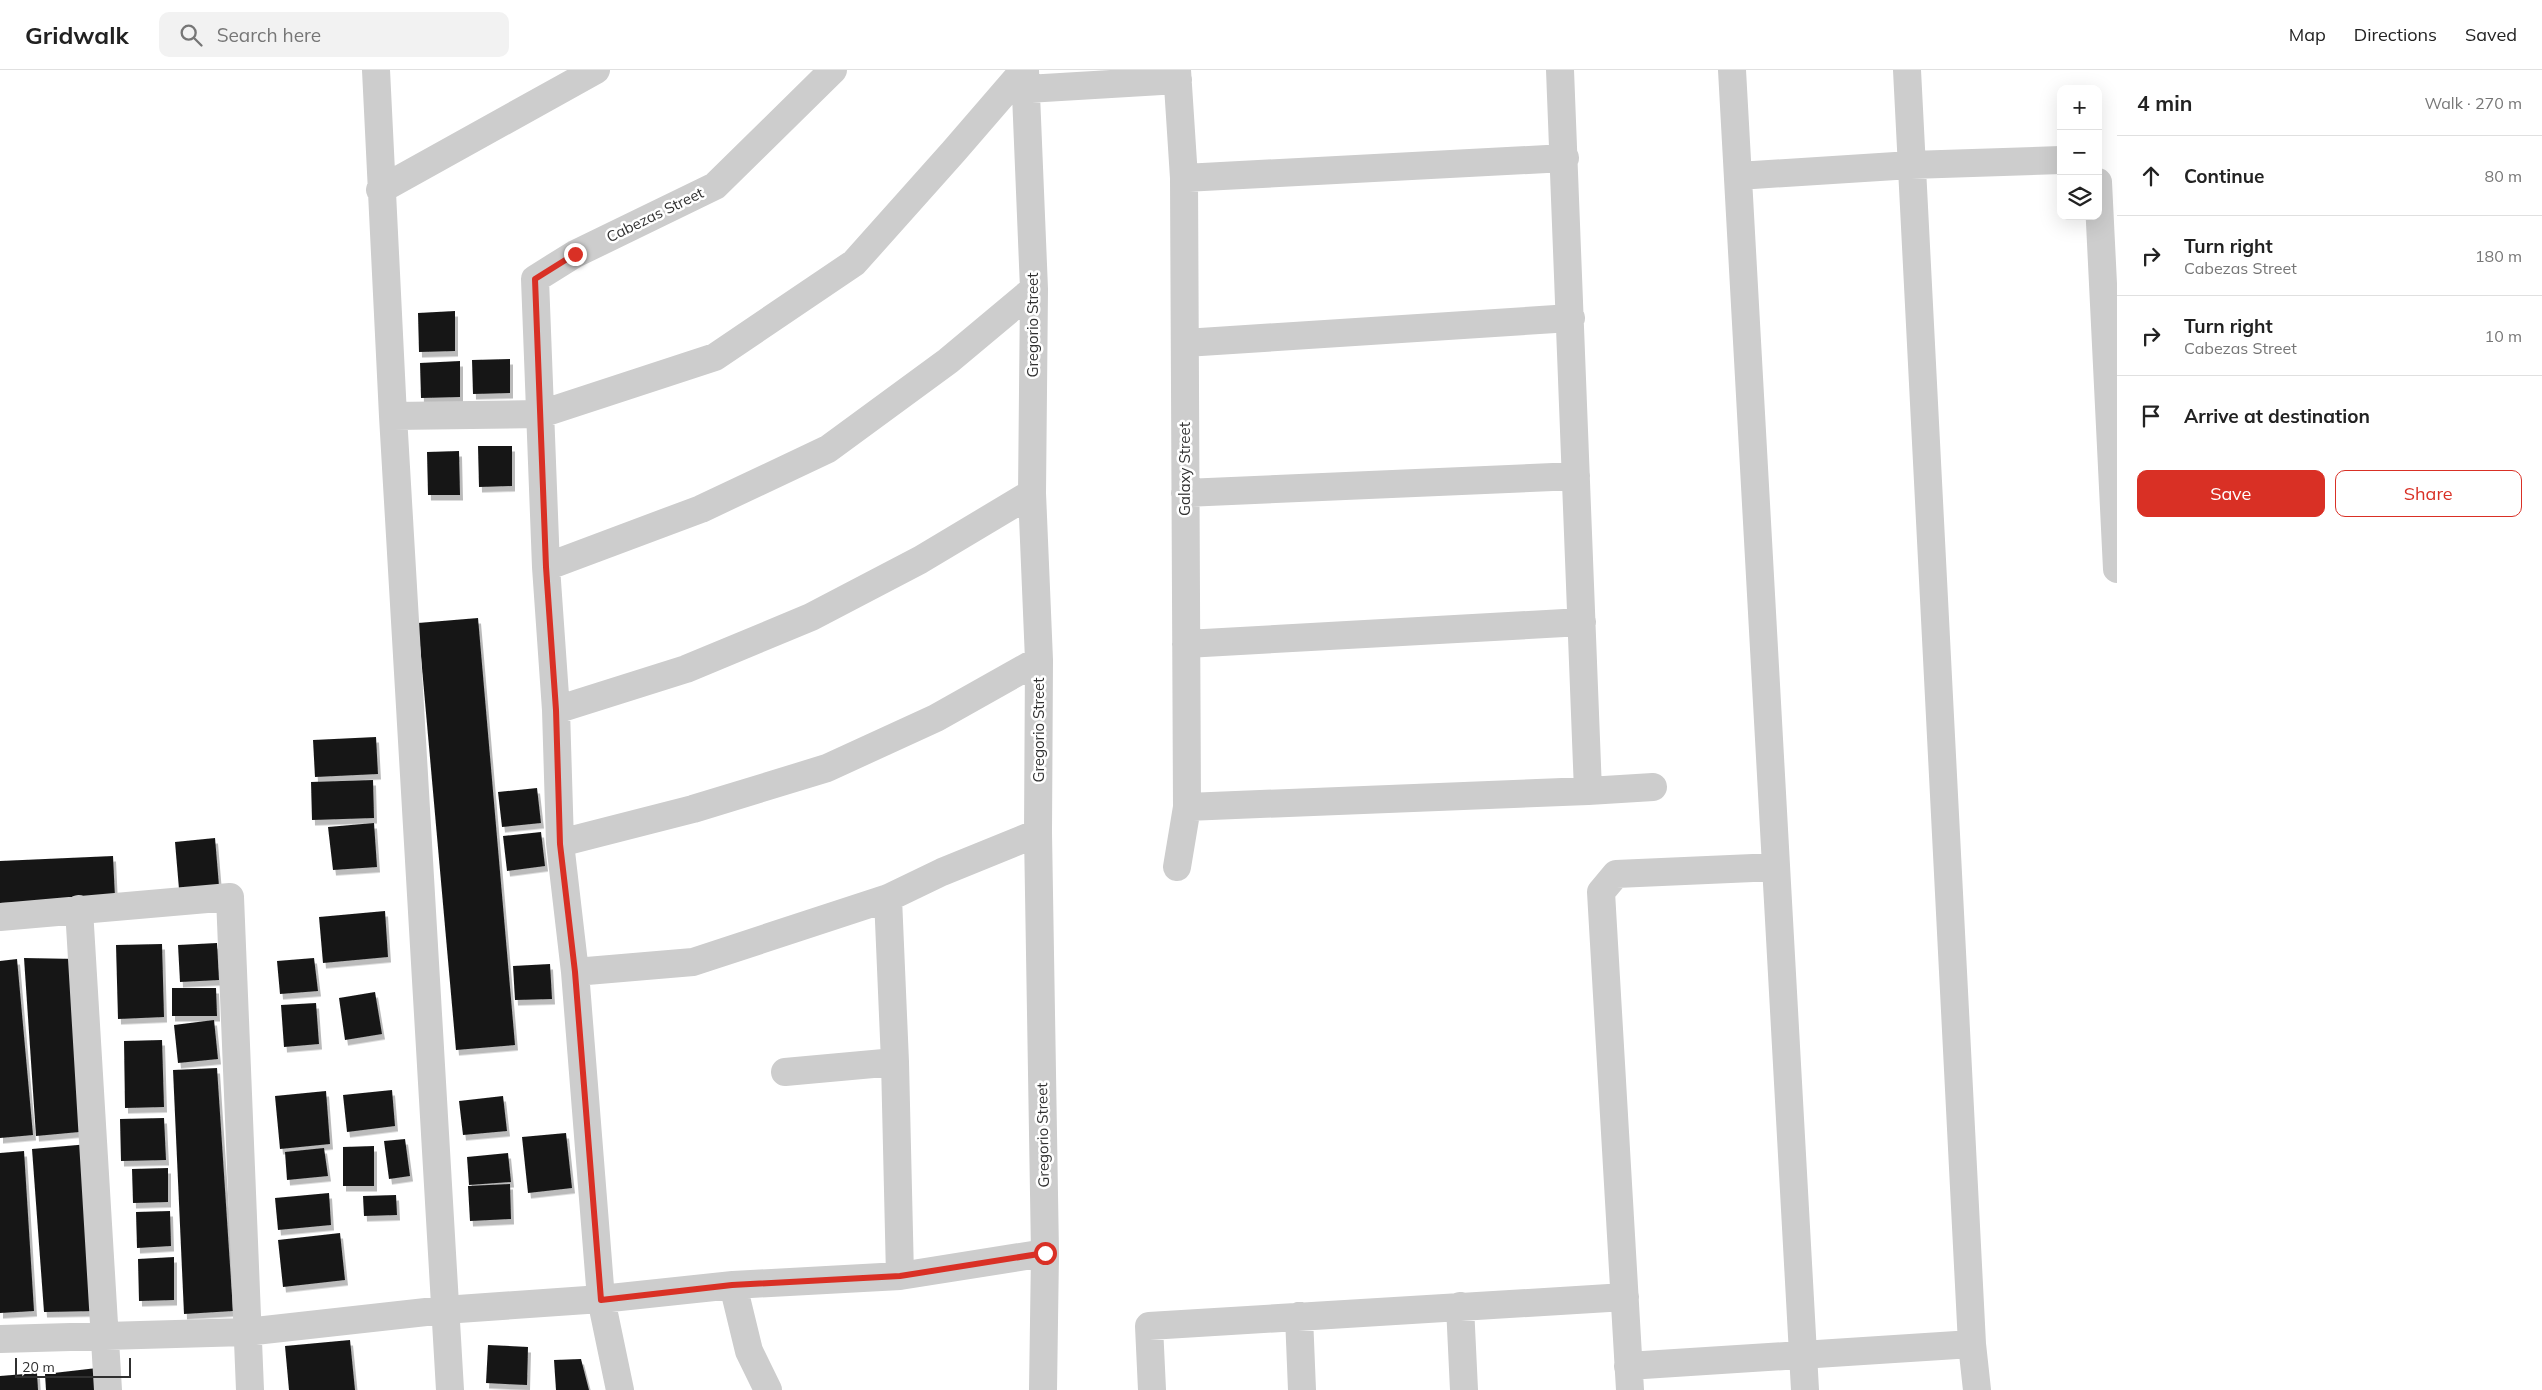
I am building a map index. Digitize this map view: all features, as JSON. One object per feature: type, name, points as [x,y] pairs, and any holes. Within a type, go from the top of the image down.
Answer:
[{"type":"street","points":[[376,70],[380,190],[450,1390]]},
{"type":"street","points":[[380,190],[596,70]]},
{"type":"street","name":"Cabezas Street","points":[[620,1390],[601,1300],[575,972],[560,844],[556,710],[546,567],[535,279],[575,254],[715,186],[833,70]]},
{"type":"street","points":[[1560,70],[1565,158],[1588,791]]},
{"type":"street","points":[[1732,70],[1805,1390]]},
{"type":"street","points":[[1907,70],[1972,1344],[1977,1390]]},
{"type":"street","points":[[393,416],[541,414],[715,356],[854,263],[1025,76],[1177,75]]},
{"type":"street","name":"Galaxy Street","points":[[1176,867],[1187,807],[1184,178],[1177,75]]},
{"type":"street","name":"Gregorio Street","points":[[1025,76],[1034,288],[1032,493],[1039,660],[1038,833],[1045,1253],[1043,1390]]},
{"type":"street","points":[[1184,178],[1565,158]]},
{"type":"street","points":[[1738,176],[1911,165],[2057,160]]},
{"type":"street","points":[[2100,220],[2117,568]]},
{"type":"street","points":[[546,567],[701,508],[828,449],[948,361],[1034,288]]},
{"type":"street","points":[[1185,343],[1571,318]]},
{"type":"street","points":[[1185,493],[1576,476]]},
{"type":"street","points":[[556,710],[686,669],[811,617],[920,560],[1032,493]]},
{"type":"street","points":[[1186,644],[1582,622]]},
{"type":"street","points":[[560,844],[694,809],[827,768],[936,718],[1039,660]]},
{"type":"street","points":[[1187,807],[1653,787]]},
{"type":"street","points":[[575,972],[692,962],[888,898],[942,872],[1038,833]]},
{"type":"street","points":[[1776,867],[1616,874],[1601,892],[1629,1378],[1803,1355],[1972,1344]]},
{"type":"street","points":[[0,917],[230,897],[246,1332],[250,1390]]},
{"type":"street","points":[[888,898],[895,1062],[900,1276]]},
{"type":"street","points":[[79,909],[103,1335],[108,1390]]},
{"type":"street","points":[[786,1072],[895,1062]]},
{"type":"street","points":[[0,1339],[246,1332],[444,1310],[601,1300],[732,1285],[900,1276],[1045,1253]]},
{"type":"street","points":[[732,1285],[750,1351],[768,1390]]},
{"type":"street","points":[[1152,1390],[1149,1326],[1625,1297]]},
{"type":"street","points":[[1460,1306],[1464,1390]]},
{"type":"street","points":[[1299,1316],[1302,1390]]},
{"type":"building","points":[[455,311],[455,351],[419,352],[418,313]]},
{"type":"building","points":[[510,359],[510,393],[473,394],[472,360]]},
{"type":"building","points":[[460,361],[460,397],[421,398],[420,363]]},
{"type":"building","points":[[478,446],[512,446],[512,486],[479,487]]},
{"type":"building","points":[[459,451],[460,495],[428,495],[427,452]]},
{"type":"building","points":[[478,618],[515,1045],[456,1050],[418,623]]},
{"type":"building","points":[[376,737],[378,774],[315,777],[313,740]]},
{"type":"building","points":[[373,780],[374,818],[312,820],[311,782]]},
{"type":"building","points":[[537,788],[541,823],[502,827],[498,792]]},
{"type":"building","points":[[374,823],[377,867],[333,870],[328,827]]},
{"type":"building","points":[[541,832],[545,866],[507,871],[503,836]]},
{"type":"building","points":[[215,838],[219,886],[179,889],[175,842]]},
{"type":"building","points":[[113,856],[115,898],[0,903],[0,861]]},
{"type":"building","points":[[385,911],[388,957],[323,963],[319,917]]},
{"type":"building","points":[[217,943],[219,980],[180,982],[178,945]]},
{"type":"building","points":[[162,944],[164,1017],[118,1019],[116,945]]},
{"type":"building","points":[[24,958],[78,959],[90,1131],[36,1136]]},
{"type":"building","points":[[314,958],[318,991],[280,994],[277,961]]},
{"type":"building","points":[[17,959],[33,1135],[0,1138],[0,961]]},
{"type":"building","points":[[550,964],[552,999],[515,1000],[513,966]]},
{"type":"building","points":[[172,988],[216,988],[217,1016],[172,1016]]},
{"type":"building","points":[[375,992],[382,1034],[345,1040],[339,998]]},
{"type":"building","points":[[316,1003],[319,1044],[284,1047],[281,1005]]},
{"type":"building","points":[[214,1020],[218,1059],[178,1063],[174,1025]]},
{"type":"building","points":[[162,1040],[164,1107],[125,1108],[124,1041]]},
{"type":"building","points":[[217,1068],[233,1311],[184,1314],[173,1070]]},
{"type":"building","points":[[392,1090],[395,1126],[347,1132],[343,1095]]},
{"type":"building","points":[[326,1091],[330,1144],[280,1149],[275,1096]]},
{"type":"building","points":[[503,1096],[507,1131],[463,1135],[459,1101]]},
{"type":"building","points":[[164,1118],[166,1160],[121,1161],[120,1119]]},
{"type":"building","points":[[566,1133],[572,1188],[528,1193],[522,1137]]},
{"type":"building","points":[[405,1139],[410,1176],[389,1179],[384,1141]]},
{"type":"building","points":[[89,1144],[96,1311],[44,1312],[32,1149]]},
{"type":"building","points":[[374,1146],[374,1186],[343,1186],[343,1147]]},
{"type":"building","points":[[324,1148],[328,1176],[287,1180],[285,1152]]},
{"type":"building","points":[[24,1151],[34,1311],[0,1313],[0,1153]]},
{"type":"building","points":[[508,1153],[511,1182],[469,1185],[467,1157]]},
{"type":"building","points":[[168,1168],[168,1202],[133,1203],[132,1169]]},
{"type":"building","points":[[510,1184],[511,1219],[470,1221],[468,1186]]},
{"type":"building","points":[[329,1193],[331,1225],[278,1230],[275,1198]]},
{"type":"building","points":[[396,1195],[397,1215],[364,1216],[363,1196]]},
{"type":"building","points":[[170,1211],[171,1246],[137,1248],[136,1212]]},
{"type":"building","points":[[340,1233],[345,1280],[283,1287],[278,1240]]},
{"type":"building","points":[[174,1257],[174,1300],[139,1301],[138,1259]]},
{"type":"building","points":[[350,1340],[355,1390],[289,1390],[285,1346]]},
{"type":"building","points":[[488,1345],[528,1347],[527,1385],[486,1383]]},
{"type":"building","points":[[581,1359],[589,1390],[556,1390],[554,1360]]},
{"type":"building","points":[[97,1368],[99,1390],[46,1390],[45,1374]]},
{"type":"building","points":[[37,1373],[38,1390],[0,1390],[0,1376]]},
{"type":"route","points":[[575,254],[535,279],[546,567],[556,710],[560,844],[575,972],[601,1300],[732,1285],[900,1276],[1045,1253]]}]
